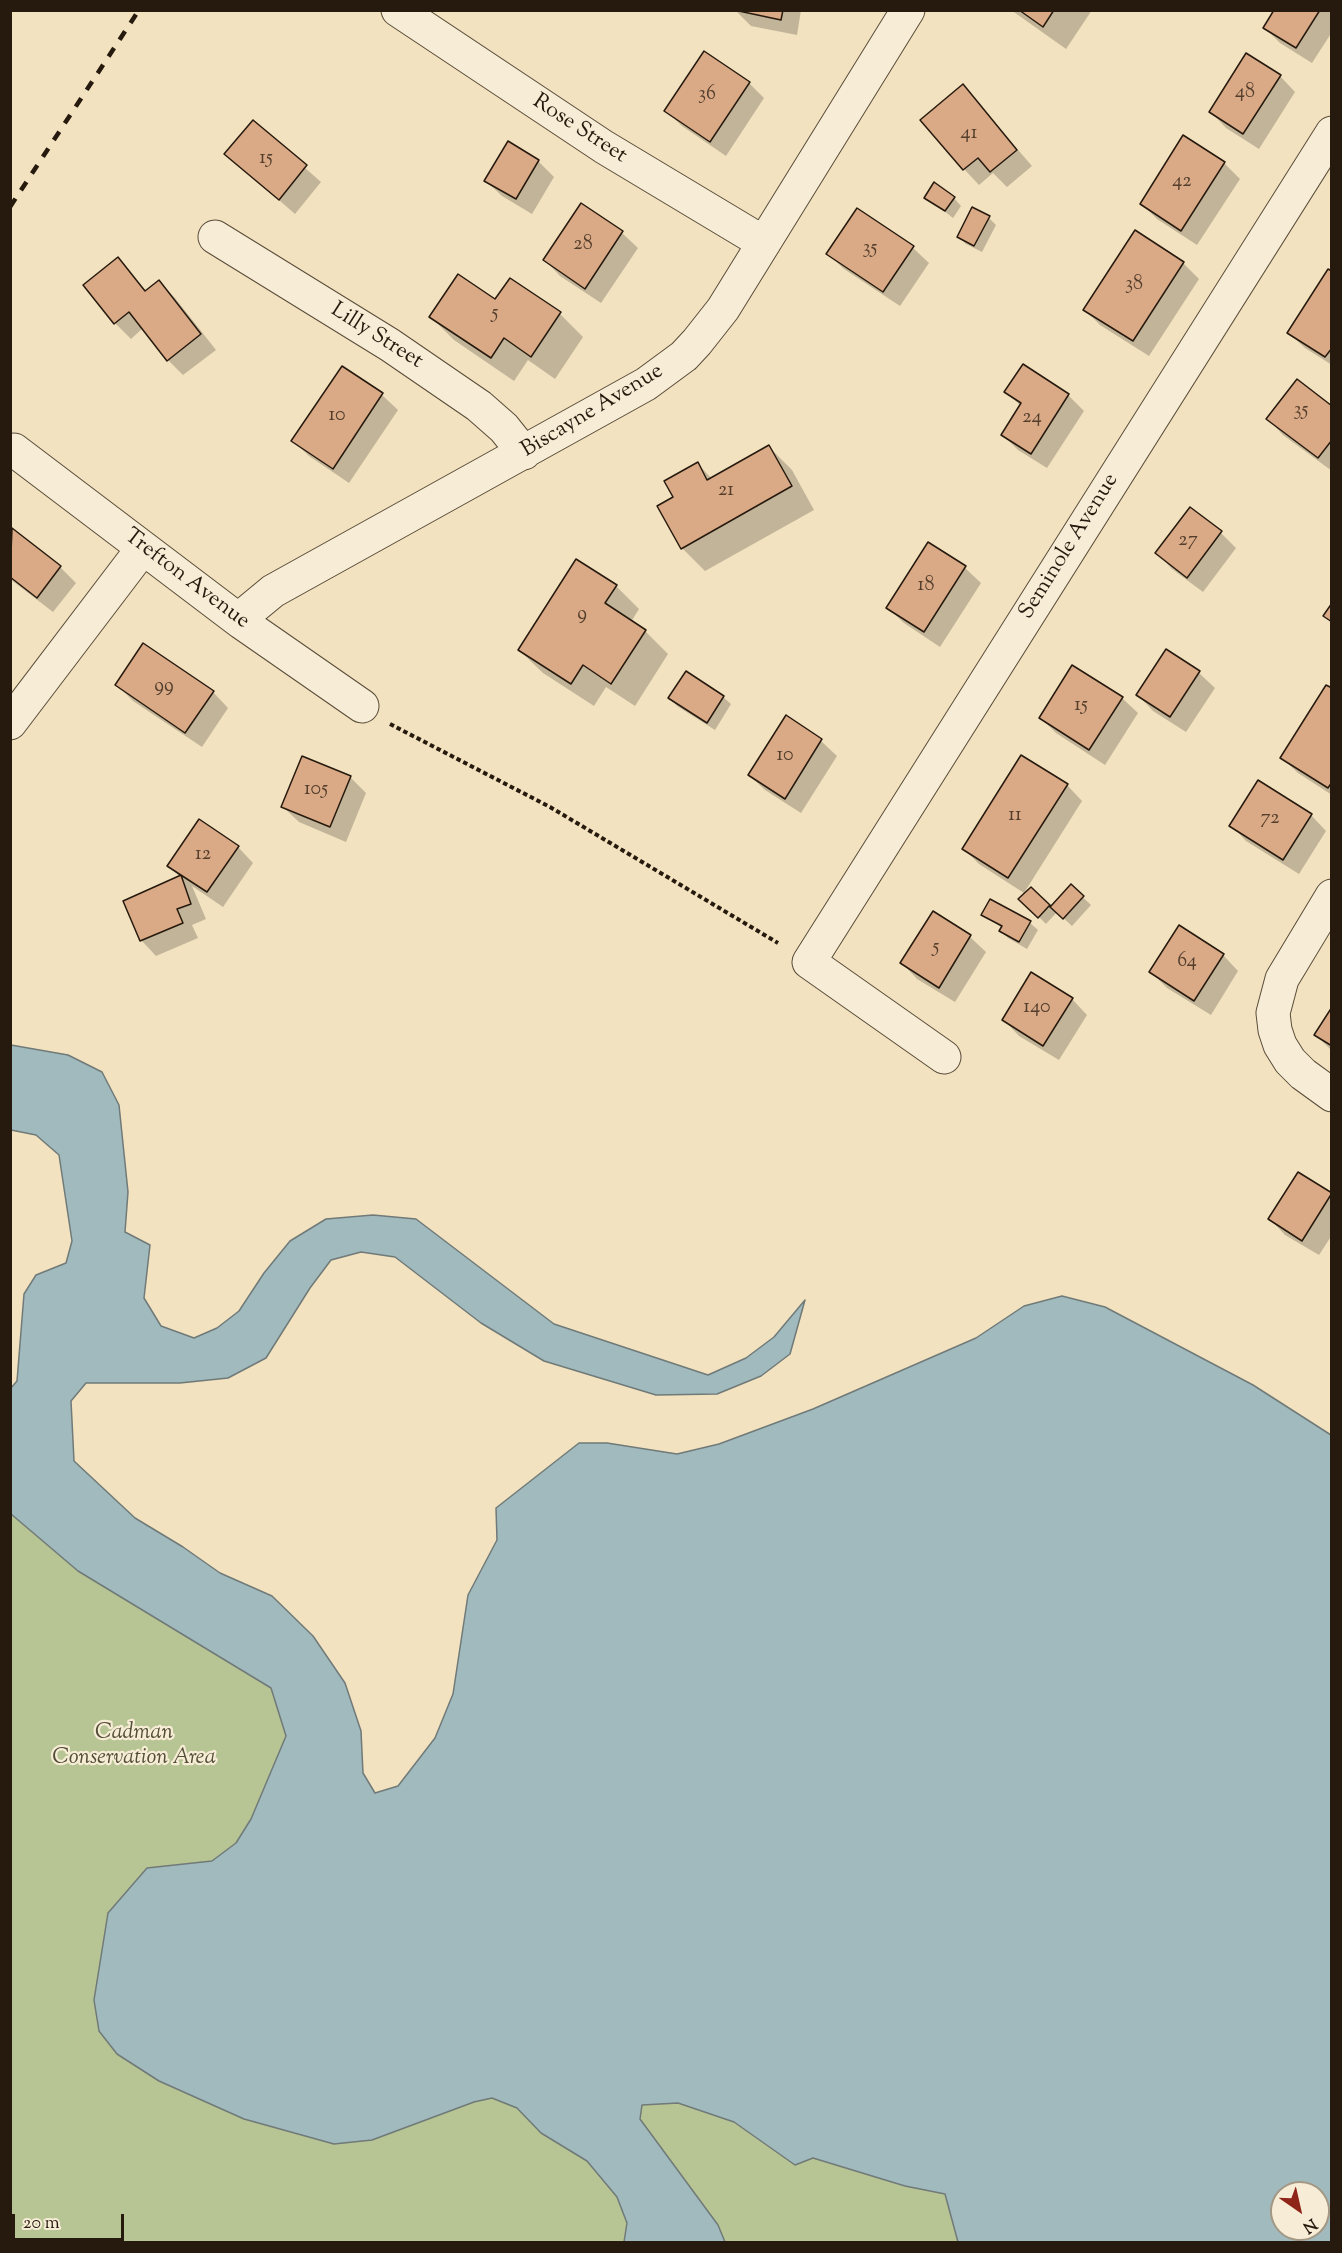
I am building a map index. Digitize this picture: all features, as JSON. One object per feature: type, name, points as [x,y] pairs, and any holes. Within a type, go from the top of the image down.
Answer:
[{"type":"street","name":"Rose Street","points":[[398,10],[604,147],[764,243]]},
{"type":"street","name":"Biscayne Avenue","points":[[241,622],[250,610],[273,591],[646,384],[684,356],[723,309],[908,10]]},
{"type":"street","name":"Seminole Avenue","points":[[809,962],[1332,133]]},
{"type":"street","name":"Lilly Street","points":[[215,237],[390,345],[479,405],[504,428],[524,453]]},
{"type":"street","name":"Trefton Avenue","points":[[14,450],[241,622],[362,706]]},
{"type":"street","points":[[10,723],[143,549]]},
{"type":"street","points":[[1332,896],[1282,979],[1275,1005],[1275,1030],[1280,1045],[1290,1061],[1303,1074],[1332,1095]]},
{"type":"street","points":[[809,962],[944,1057]]},
{"type":"path","points":[[362,706],[412,737],[550,807],[809,962]]},
{"type":"green space","name":"Cadman Conservation Area","points":[[10,1514],[271,1688],[286,1736],[251,1819],[236,1843],[212,1861],[147,1868],[108,1913],[94,2000],[159,2081],[244,2119],[334,2144],[474,2101],[492,2098],[517,2108],[678,2103],[734,2122],[795,2165],[813,2158],[905,2186],[945,2194],[958,2242],[11,2242]]},
{"type":"water","points":[[11,1045],[68,1055],[102,1072],[119,1105],[128,1192],[125,1232],[150,1245],[144,1298],[161,1326],[194,1338],[217,1328],[239,1311],[264,1273],[290,1241],[326,1219],[373,1215],[416,1219],[554,1324],[708,1375],[746,1358],[774,1337],[805,1300],[790,1354],[761,1376],[717,1394],[656,1395],[544,1361],[481,1323],[395,1257],[361,1252],[331,1260],[310,1288],[266,1358],[228,1378],[180,1383],[86,1383],[71,1401],[74,1461],[135,1518],[220,1573],[272,1596],[313,1636],[345,1683],[361,1731],[363,1773],[375,1793],[398,1786],[435,1738],[453,1694],[468,1595],[497,1540],[496,1508],[579,1443],[607,1443],[677,1454],[719,1444],[813,1409],[976,1338],[1024,1306],[1062,1296],[1105,1307],[1253,1385],[1331,1435],[1331,2242],[958,2242],[945,2194],[905,2186],[813,2158],[795,2165],[734,2122],[678,2103],[642,2105],[640,2119],[718,2225],[725,2242],[624,2242],[627,2223],[617,2197],[587,2161],[541,2133],[517,2108],[492,2098],[474,2102],[372,2140],[334,2144],[244,2119],[159,2081],[117,2054],[99,2031],[94,2000],[108,1913],[147,1868],[212,1861],[236,1843],[251,1819],[286,1736],[271,1688],[78,1571],[11,1514],[11,1388],[17,1381],[24,1294],[36,1275],[66,1263],[72,1241],[59,1155],[36,1135],[11,1130]]},
{"type":"building","points":[[734,10],[783,10],[781,20]]},
{"type":"building","points":[[1019,10],[1054,10],[1043,27]]},
{"type":"building","points":[[1274,10],[1320,10],[1296,48],[1263,28]]},
{"type":"building","points":[[704,51],[750,82],[710,142],[664,111]]},
{"type":"building","points":[[1246,53],[1281,75],[1243,134],[1209,112]]},
{"type":"building","points":[[963,84],[1017,150],[990,172],[978,158],[963,170],[920,120]]},
{"type":"building","points":[[253,120],[307,165],[279,200],[224,154]]},
{"type":"building","points":[[1183,135],[1225,162],[1181,231],[1140,204]]},
{"type":"building","points":[[508,141],[539,160],[516,199],[484,181]]},
{"type":"building","points":[[934,182],[955,197],[945,211],[924,198]]},
{"type":"building","points":[[581,203],[623,231],[585,289],[543,260]]},
{"type":"building","points":[[972,207],[990,216],[974,246],[957,237]]},
{"type":"building","points":[[857,208],[914,246],[883,292],[826,254]]},
{"type":"building","points":[[1135,230],[1184,262],[1133,341],[1083,310]]},
{"type":"building","points":[[118,257],[145,291],[159,280],[201,334],[167,361],[129,312],[114,324],[83,285]]},
{"type":"building","points":[[1328,269],[1332,271],[1332,348],[1325,357],[1287,333]]},
{"type":"building","points":[[458,274],[495,299],[510,278],[561,312],[531,357],[504,338],[491,358],[429,317]]},
{"type":"building","points":[[1023,364],[1069,394],[1031,454],[1001,435],[1021,403],[1004,392]]},
{"type":"building","points":[[342,366],[383,393],[333,469],[291,441]]},
{"type":"building","points":[[1297,379],[1332,406],[1332,440],[1318,458],[1266,419]]},
{"type":"building","points":[[769,445],[792,486],[681,549],[657,506],[673,497],[664,481],[698,462],[707,480]]},
{"type":"building","points":[[1190,507],[1222,531],[1187,578],[1155,553]]},
{"type":"building","points":[[12,528],[61,566],[37,598],[10,577]]},
{"type":"building","points":[[928,542],[966,566],[924,632],[886,608]]},
{"type":"building","points":[[576,559],[617,585],[605,603],[646,630],[611,684],[583,665],[571,684],[518,650]]},
{"type":"building","points":[[1332,603],[1332,622],[1323,616]]},
{"type":"building","points":[[143,643],[214,691],[185,733],[115,685]]},
{"type":"building","points":[[1166,649],[1200,671],[1170,717],[1136,695]]},
{"type":"building","points":[[1072,665],[1123,697],[1089,750],[1039,718]]},
{"type":"building","points":[[686,671],[724,696],[707,723],[668,698]]},
{"type":"building","points":[[1326,685],[1332,688],[1332,782],[1328,788],[1280,758]]},
{"type":"building","points":[[786,715],[822,739],[785,799],[748,775]]},
{"type":"building","points":[[1021,755],[1068,784],[1008,878],[962,849]]},
{"type":"building","points":[[302,756],[351,776],[330,827],[281,807]]},
{"type":"building","points":[[1258,780],[1312,814],[1283,860],[1229,826]]},
{"type":"building","points":[[199,819],[239,846],[207,892],[167,866]]},
{"type":"building","points":[[181,875],[191,904],[177,909],[183,923],[140,941],[123,901]]},
{"type":"building","points":[[1071,884],[1084,896],[1063,919],[1049,906],[1038,918],[1018,899],[1031,887],[1051,906]]},
{"type":"building","points":[[990,899],[1031,921],[1019,942],[999,931],[1002,926],[981,915]]},
{"type":"building","points":[[933,911],[971,935],[939,988],[900,963]]},
{"type":"building","points":[[1179,925],[1224,954],[1194,1001],[1149,972]]},
{"type":"building","points":[[1031,972],[1073,998],[1043,1046],[1002,1020]]},
{"type":"building","points":[[1332,1007],[1332,1046],[1314,1035]]},
{"type":"building","points":[[1298,1172],[1332,1193],[1302,1241],[1268,1219]]},
{"type":"railway","points":[[10,207],[139,10]]}]
